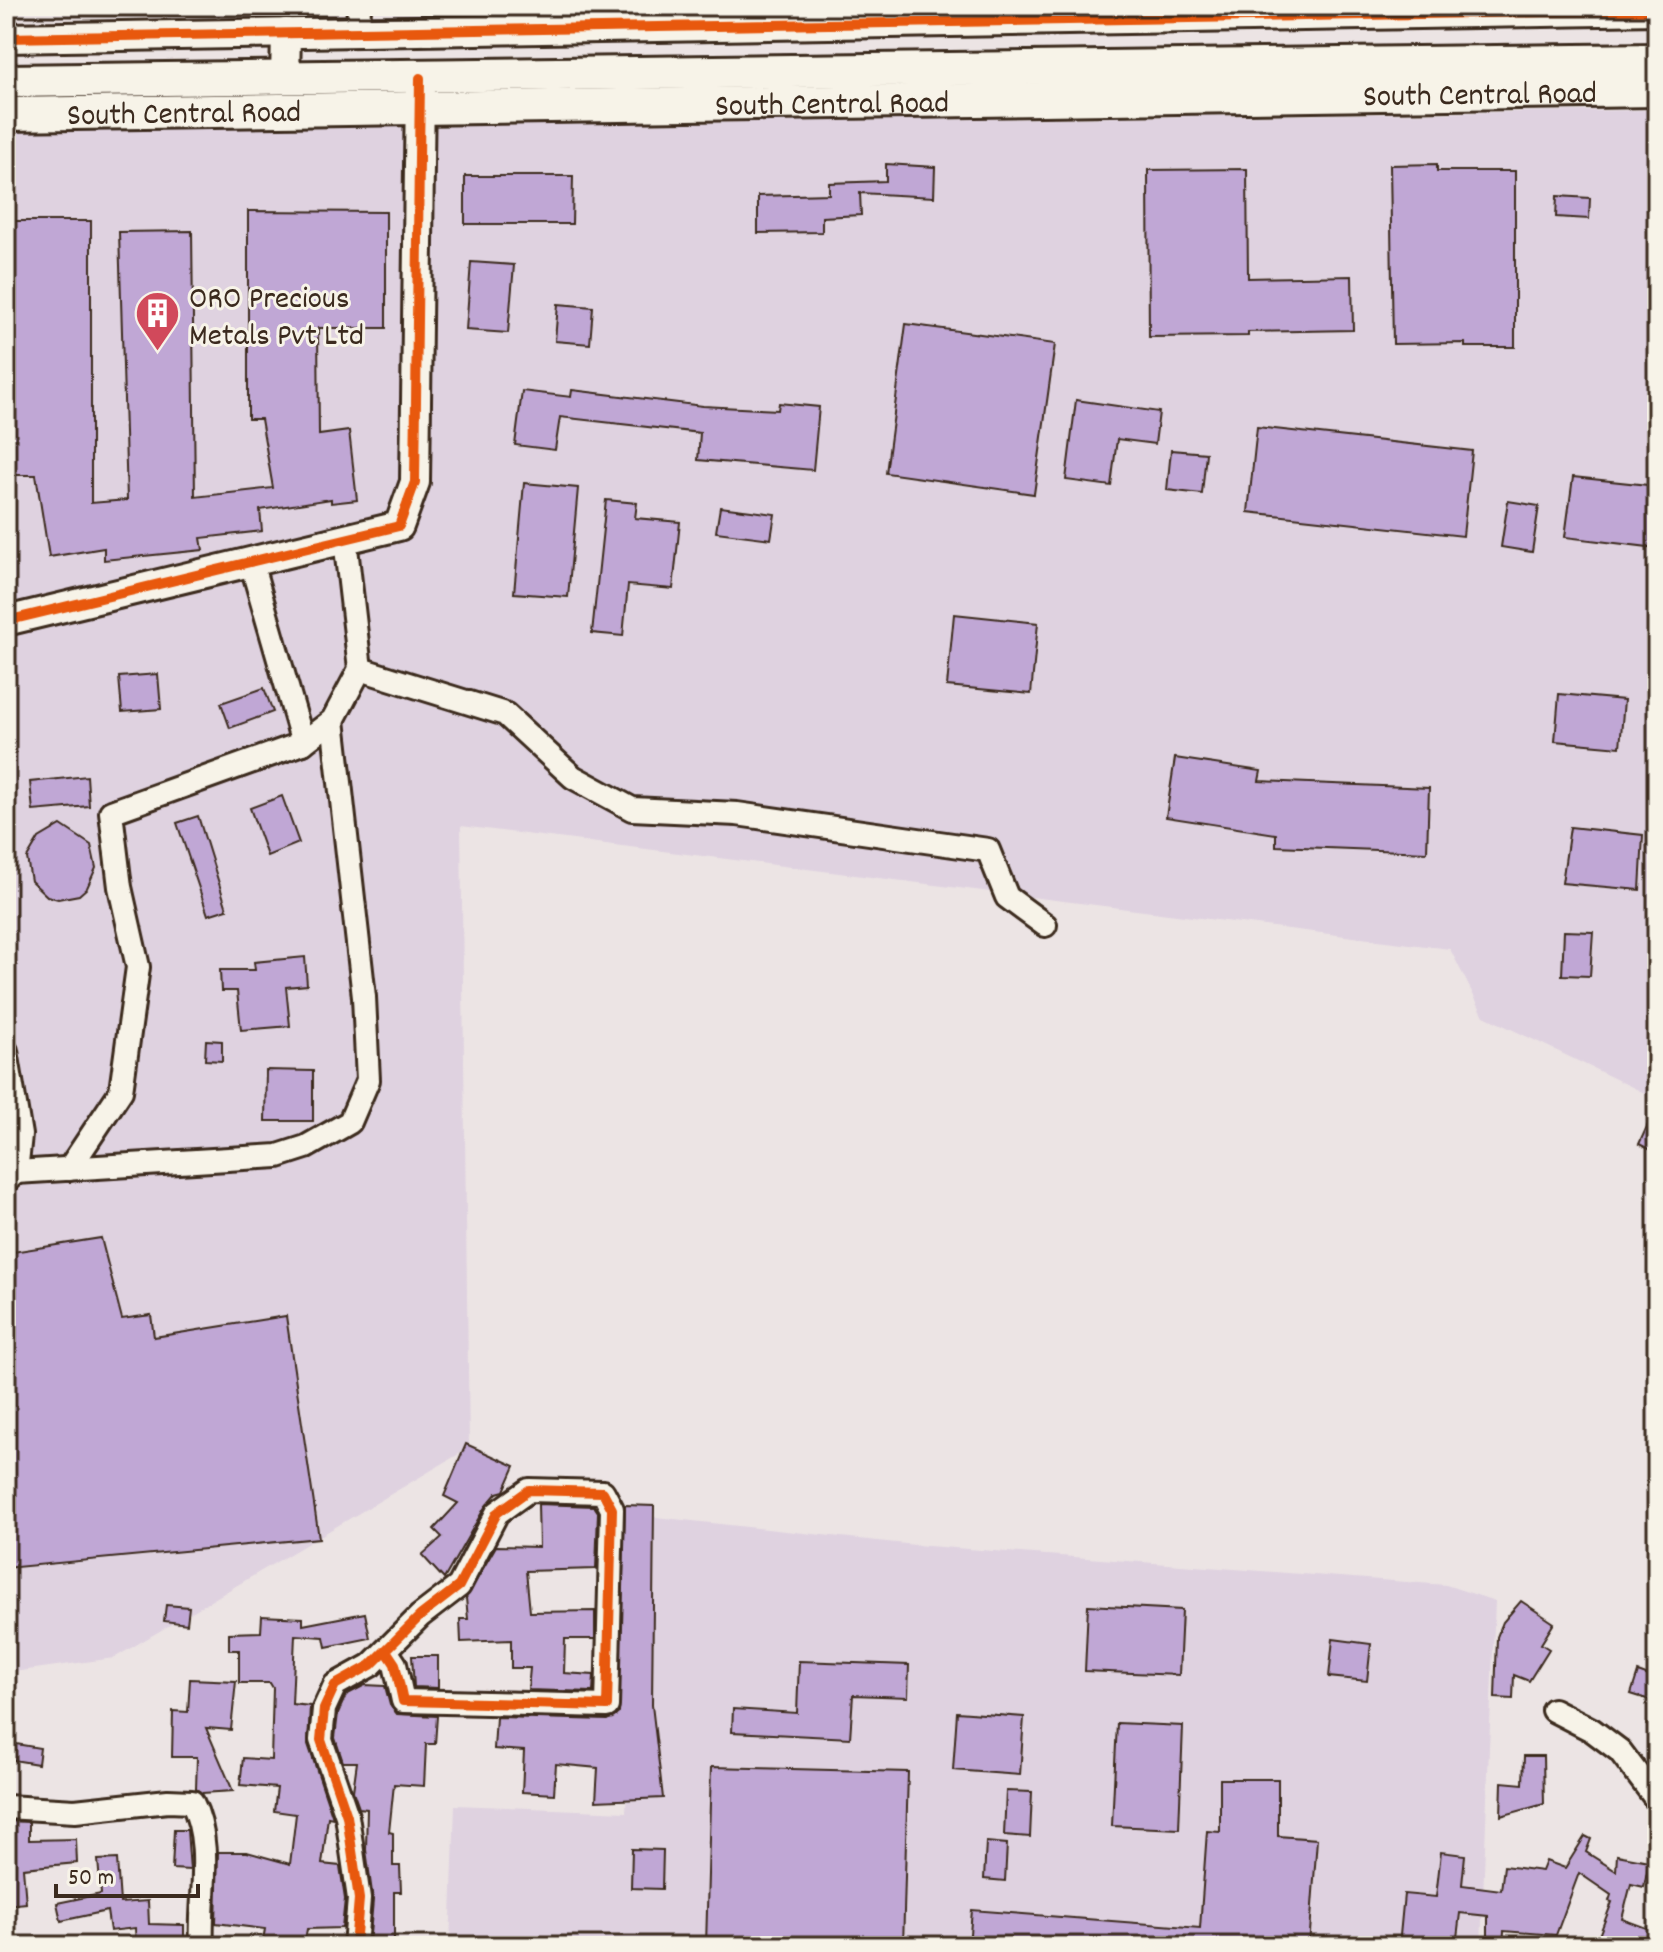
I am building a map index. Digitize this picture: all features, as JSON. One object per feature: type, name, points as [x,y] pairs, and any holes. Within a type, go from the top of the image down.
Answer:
[{"type":"main road","name":"South Central Road","points":[[6,114],[421,110],[1657,60]]},
{"type":"main road","name":"South Central Road","points":[[6,81],[420,78],[1187,81],[1657,90]]},
{"type":"street","points":[[6,38],[286,33],[358,19],[1657,10]]},
{"type":"street","points":[[285,79],[286,33]]},
{"type":"street","points":[[6,621],[399,526],[415,482],[420,78]]},
{"type":"street","points":[[69,1169],[121,1091],[138,967],[120,887],[111,812],[303,743],[333,720],[360,669],[345,539]]},
{"type":"street","points":[[251,562],[303,743]]},
{"type":"street","points":[[360,669],[505,714],[573,777],[632,809],[737,814],[988,850],[1007,897],[1045,925]]},
{"type":"street","points":[[6,1051],[20,1135],[11,1176],[69,1169],[278,1156],[306,1147],[350,1122],[368,1080],[364,997],[333,720]]},
{"type":"street","points":[[355,1946],[359,1899],[347,1816],[321,1740],[324,1709],[335,1685],[387,1652],[420,1616],[459,1586],[497,1513],[529,1490],[603,1492],[612,1509],[607,1706],[403,1701],[395,1664],[387,1652]]},
{"type":"street","points":[[1553,1710],[1592,1730],[1620,1751],[1657,1800]]},
{"type":"street","points":[[6,1807],[75,1811],[168,1801],[192,1802],[200,1817],[205,1899],[202,1946]]},
{"type":"shaded area","points":[[1657,110],[1657,1099],[1484,1016],[1450,949],[461,826],[469,1448],[114,1658],[6,1673],[6,132]]},
{"type":"shaded area","points":[[637,1515],[915,1545],[1446,1585],[1495,1601],[1481,1946],[450,1946],[455,1805],[626,1812]]},
{"type":"building","points":[[886,164],[935,167],[934,197],[860,193],[861,215],[822,217],[822,232],[758,233],[758,196],[829,194],[829,183],[886,181]]},
{"type":"building","points":[[1437,164],[1437,171],[1515,171],[1515,347],[1465,347],[1465,343],[1393,344],[1390,165]]},
{"type":"building","points":[[1247,169],[1248,278],[1352,276],[1353,330],[1149,337],[1148,170]]},
{"type":"building","points":[[465,176],[573,176],[572,224],[465,224]]},
{"type":"building","points":[[1557,196],[1590,198],[1589,219],[1556,217]]},
{"type":"building","points":[[248,211],[386,212],[386,328],[318,328],[319,435],[349,431],[357,500],[331,503],[331,499],[260,510],[262,531],[201,538],[203,550],[104,560],[104,548],[49,557],[36,475],[7,475],[7,221],[91,221],[91,503],[127,500],[119,232],[192,231],[195,497],[273,488],[261,419],[248,419]]},
{"type":"building","points":[[471,262],[514,265],[508,333],[466,330]]},
{"type":"building","points":[[558,304],[593,307],[590,344],[555,341]]},
{"type":"building","points":[[906,324],[1055,344],[1034,494],[886,473]]},
{"type":"building","points":[[572,390],[703,406],[778,410],[779,403],[819,407],[813,470],[698,460],[700,433],[560,417],[555,450],[515,445],[522,391],[571,397]]},
{"type":"building","points":[[1076,400],[1159,412],[1155,444],[1117,439],[1111,486],[1066,480]]},
{"type":"building","points":[[1257,427],[1472,451],[1463,536],[1248,512]]},
{"type":"building","points":[[1171,450],[1206,453],[1202,494],[1167,490]]},
{"type":"building","points":[[1573,477],[1657,486],[1657,548],[1565,537]]},
{"type":"building","points":[[524,483],[578,488],[568,597],[514,593]]},
{"type":"building","points":[[606,500],[637,503],[635,518],[680,522],[673,589],[628,585],[623,636],[592,633]]},
{"type":"building","points":[[1508,501],[1539,506],[1532,552],[1501,547]]},
{"type":"building","points":[[720,507],[775,514],[771,539],[716,532]]},
{"type":"building","points":[[954,614],[1038,623],[1031,694],[947,686]]},
{"type":"building","points":[[158,674],[161,709],[122,712],[119,677]]},
{"type":"building","points":[[264,688],[273,712],[230,728],[221,703]]},
{"type":"building","points":[[1559,694],[1624,700],[1620,747],[1555,741]]},
{"type":"building","points":[[1175,758],[1261,771],[1259,781],[1429,788],[1427,852],[1276,846],[1276,834],[1166,817]]},
{"type":"building","points":[[87,776],[89,806],[33,811],[30,782]]},
{"type":"building","points":[[282,796],[299,843],[267,856],[250,808]]},
{"type":"building","points":[[198,816],[227,909],[208,915],[177,823]]},
{"type":"building","points":[[61,825],[91,845],[96,868],[87,888],[79,895],[58,899],[47,896],[31,881],[27,858],[39,838]]},
{"type":"building","points":[[1570,827],[1643,835],[1640,890],[1562,883]]},
{"type":"building","points":[[1564,931],[1593,932],[1590,976],[1562,975]]},
{"type":"building","points":[[305,957],[307,985],[286,987],[290,1026],[241,1030],[237,991],[221,991],[220,970],[255,970],[254,962]]},
{"type":"building","points":[[206,1040],[222,1041],[222,1061],[205,1060]]},
{"type":"building","points":[[266,1070],[313,1071],[313,1121],[265,1121]]},
{"type":"building","points":[[1657,1105],[1657,1153],[1639,1144]]},
{"type":"building","points":[[101,1238],[122,1319],[151,1315],[154,1337],[286,1316],[319,1538],[6,1568],[6,1253]]},
{"type":"building","points":[[466,1444],[515,1466],[504,1491],[497,1493],[485,1507],[444,1579],[422,1555],[442,1537],[434,1529],[458,1503],[444,1496]]},
{"type":"building","points":[[538,1504],[594,1506],[598,1512],[596,1569],[526,1571],[530,1612],[595,1611],[595,1639],[565,1639],[564,1673],[594,1675],[593,1692],[528,1690],[530,1668],[511,1668],[511,1640],[461,1642],[460,1619],[468,1619],[466,1598],[496,1546],[539,1547]]},
{"type":"building","points":[[625,1505],[654,1506],[652,1705],[663,1798],[596,1801],[598,1768],[556,1764],[554,1794],[522,1792],[524,1751],[494,1749],[496,1717],[607,1720],[619,1713]]},
{"type":"building","points":[[1521,1601],[1554,1623],[1541,1644],[1549,1649],[1529,1681],[1514,1675],[1513,1699],[1495,1698],[1497,1637],[1503,1622]]},
{"type":"building","points":[[166,1605],[189,1607],[187,1624],[164,1621]]},
{"type":"building","points":[[1088,1605],[1182,1610],[1179,1675],[1085,1671]]},
{"type":"building","points":[[365,1613],[370,1638],[326,1647],[324,1637],[295,1635],[292,1704],[310,1706],[308,1744],[333,1818],[328,1817],[322,1864],[340,1866],[345,1899],[342,1928],[307,1929],[304,1946],[262,1946],[265,1929],[216,1923],[218,1852],[247,1852],[290,1864],[296,1814],[274,1811],[277,1788],[240,1785],[243,1758],[271,1760],[273,1688],[270,1683],[239,1683],[239,1650],[229,1650],[229,1633],[261,1632],[262,1616],[303,1618],[303,1625]]},
{"type":"building","points":[[1333,1639],[1371,1644],[1367,1681],[1329,1677]]},
{"type":"building","points":[[412,1656],[438,1656],[438,1688],[414,1687]]},
{"type":"building","points":[[799,1661],[909,1665],[908,1697],[853,1695],[850,1738],[732,1732],[733,1709],[797,1713]]},
{"type":"building","points":[[1638,1672],[1657,1679],[1650,1700],[1631,1694]]},
{"type":"building","points":[[190,1679],[236,1681],[231,1730],[206,1728],[233,1791],[202,1793],[196,1789],[197,1757],[172,1757],[173,1711],[188,1712]]},
{"type":"building","points":[[365,1685],[385,1686],[390,1705],[397,1714],[437,1716],[435,1744],[426,1744],[424,1786],[394,1784],[389,1832],[393,1833],[393,1866],[400,1866],[401,1892],[394,1892],[394,1946],[369,1946],[373,1900],[366,1850],[367,1809],[359,1808],[353,1791],[357,1762],[343,1762],[335,1738],[338,1713],[346,1695]]},
{"type":"building","points":[[957,1712],[1024,1717],[1020,1775],[953,1770]]},
{"type":"building","points":[[1117,1723],[1183,1726],[1179,1829],[1112,1826]]},
{"type":"building","points":[[10,1743],[40,1748],[38,1764],[7,1759]]},
{"type":"building","points":[[1524,1756],[1543,1756],[1544,1804],[1501,1816],[1502,1782],[1523,1784]]},
{"type":"building","points":[[711,1767],[908,1772],[903,1946],[706,1946]]},
{"type":"building","points":[[1220,1779],[1278,1779],[1278,1836],[1317,1839],[1309,1946],[969,1946],[972,1910],[1200,1928],[1207,1831],[1220,1832]]},
{"type":"building","points":[[1006,1791],[1032,1792],[1030,1837],[1004,1835]]},
{"type":"building","points":[[6,1821],[29,1822],[29,1840],[76,1839],[77,1863],[23,1868],[26,1903],[6,1905]]},
{"type":"building","points":[[174,1830],[187,1830],[190,1870],[172,1869]]},
{"type":"building","points":[[1585,1836],[1591,1839],[1586,1852],[1616,1871],[1617,1855],[1649,1861],[1644,1887],[1631,1884],[1622,1919],[1657,1932],[1657,1946],[1595,1946],[1612,1902],[1609,1901],[1611,1895],[1579,1873],[1556,1935],[1504,1931],[1503,1946],[1488,1946],[1488,1916],[1460,1913],[1456,1946],[1399,1946],[1404,1894],[1436,1897],[1441,1852],[1465,1855],[1462,1885],[1501,1890],[1504,1866],[1542,1871],[1546,1861],[1565,1868]]},
{"type":"building","points":[[986,1842],[1007,1844],[1005,1881],[984,1879]]},
{"type":"building","points":[[632,1849],[663,1850],[662,1889],[631,1888]]},
{"type":"building","points":[[117,1859],[120,1903],[148,1901],[149,1924],[184,1925],[184,1941],[136,1945],[135,1928],[110,1931],[107,1911],[61,1921],[57,1903],[101,1894],[98,1860]]},
{"type":"cycle path","points":[[6,38],[1657,10]]},
{"type":"cycle path","points":[[6,621],[399,526],[415,482],[420,78]]},
{"type":"cycle path","points":[[355,1946],[359,1899],[347,1816],[321,1740],[324,1709],[335,1685],[371,1665],[420,1616],[459,1586],[497,1513],[529,1490],[603,1492],[612,1509],[607,1706],[403,1701],[395,1664],[387,1652]]},
{"type":"place","name":"ORO Precious Metals Pvt Ltd","points":[[158,353]]}]
